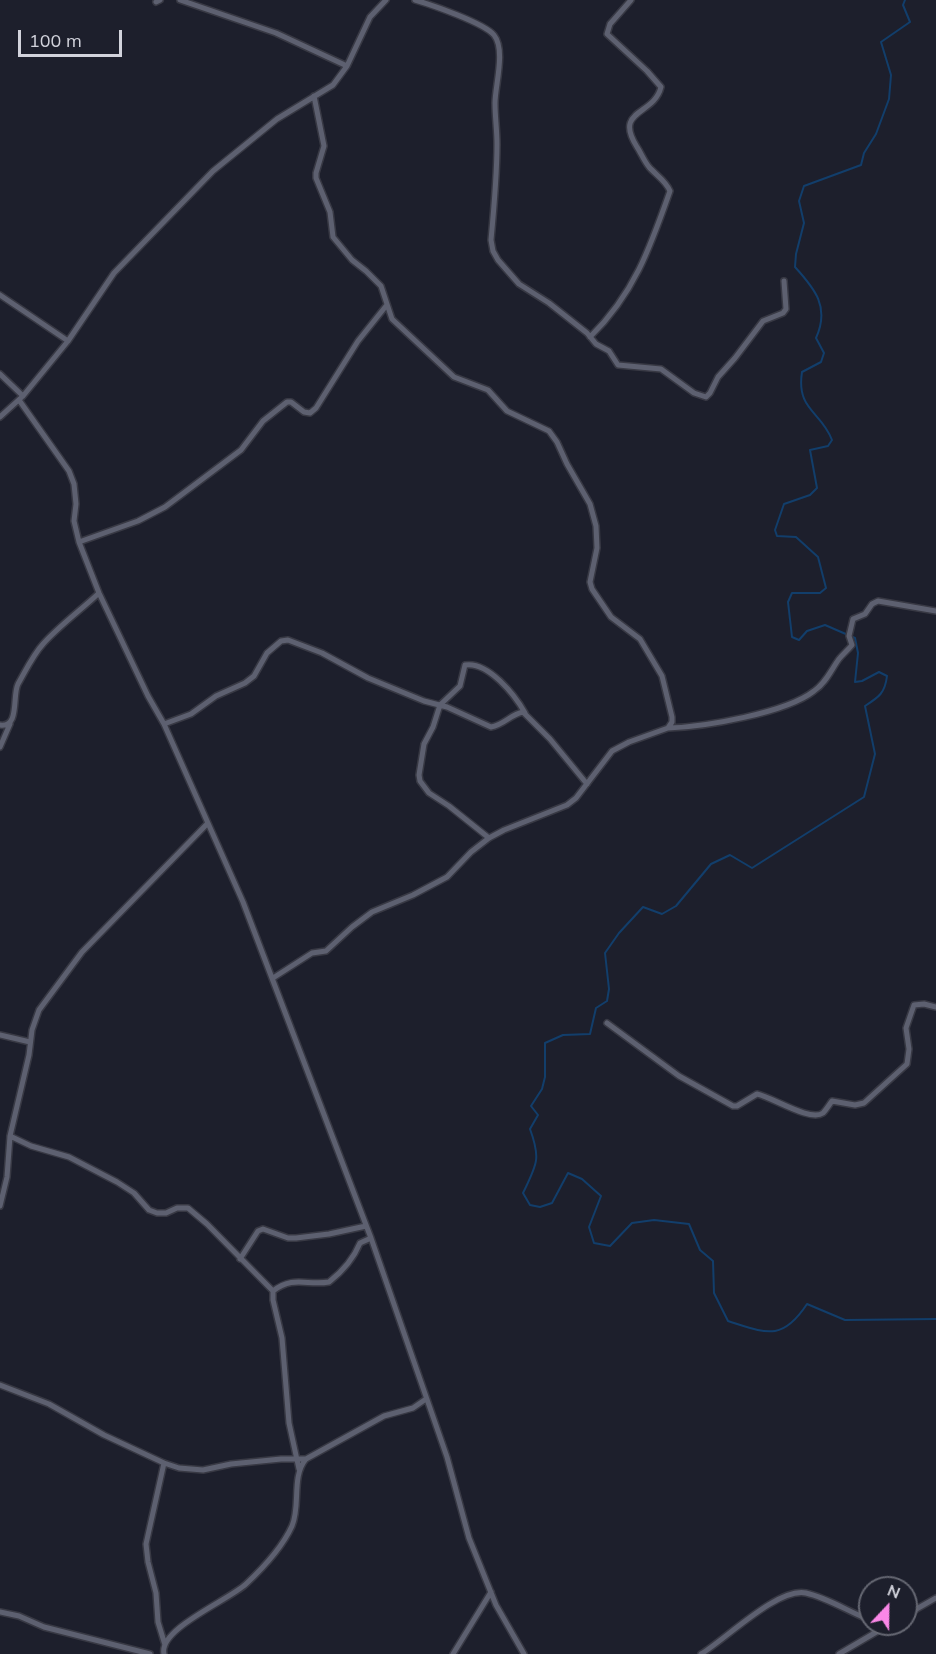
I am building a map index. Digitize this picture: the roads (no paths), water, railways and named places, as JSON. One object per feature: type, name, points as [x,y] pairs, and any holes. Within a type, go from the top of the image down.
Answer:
[{"type":"street","points":[[180,0],[276,33],[347,66]]},
{"type":"street","points":[[0,417],[21,398],[68,341],[114,273],[213,171],[277,119],[333,85],[347,66],[370,17],[386,0]]},
{"type":"street","points":[[415,0],[468,21],[496,37],[499,50],[495,101],[497,142],[491,240],[493,251],[519,284],[549,303],[587,333],[596,344],[609,351],[618,365],[661,369],[694,393],[706,397],[718,377],[763,321],[783,314],[786,309],[784,281]]},
{"type":"street","points":[[590,337],[611,317],[625,297],[652,242],[670,191],[649,166],[629,131],[629,124],[633,117],[653,101],[659,94],[660,87],[648,71],[607,34],[610,24],[631,0]]},
{"type":"street","points":[[314,96],[324,146],[316,178],[330,212],[333,237],[352,260],[381,286],[392,320],[454,377],[488,390],[507,411],[549,431],[557,442],[567,464],[591,504],[596,526],[597,548],[590,582],[592,590],[611,617],[640,639],[662,676],[672,717],[668,728]]},
{"type":"street","points":[[0,295],[68,341]]},
{"type":"street","points":[[79,542],[138,521],[165,507],[241,450],[263,421],[286,402],[291,402],[304,412],[310,413],[316,408],[357,341],[386,306]]},
{"type":"street","points":[[0,374],[21,398],[64,460],[69,471],[74,484],[75,521],[79,542],[99,593],[148,696],[164,724],[243,902],[371,1238],[447,1457],[469,1538],[496,1605],[524,1654]]},
{"type":"street","points":[[0,747],[13,718],[16,688],[42,645],[99,593]]},
{"type":"street","points":[[273,978],[312,952],[326,951],[372,912],[413,895],[447,876],[489,838],[567,805],[576,798],[606,756],[629,741],[668,728],[688,727],[759,713],[802,700],[816,690],[829,676],[852,645],[849,636],[853,619],[865,614],[872,604],[878,601],[936,611]]},
{"type":"street","points":[[164,724],[191,714],[216,696],[244,683],[254,676],[267,653],[281,641],[288,640],[322,653],[368,678],[491,727],[505,722],[520,712],[526,714]]},
{"type":"street","points":[[489,838],[429,792],[420,781],[424,744],[440,705],[460,686],[465,665],[477,665],[494,676],[517,698],[526,714],[586,784]]},
{"type":"street","points":[[0,725],[10,723]]},
{"type":"street","points":[[0,1206],[7,1177],[10,1136],[34,1021],[43,1002],[82,952],[207,824]]},
{"type":"street","points":[[607,1023],[679,1076],[733,1106],[757,1094],[768,1096],[793,1109],[817,1115],[822,1113],[832,1101],[855,1105],[870,1099],[907,1064],[909,1049],[906,1028],[914,1005],[924,1004],[936,1007]]},
{"type":"street","points":[[0,1035],[30,1042]]},
{"type":"street","points":[[10,1136],[31,1146],[69,1156],[134,1193],[149,1210],[166,1213],[177,1208],[188,1208],[207,1224],[273,1291],[282,1338],[289,1423],[299,1469],[298,1497],[292,1527],[271,1558],[241,1588],[180,1627],[165,1645]]},
{"type":"street","points":[[240,1258],[258,1231],[264,1229],[288,1238],[296,1238],[366,1226]]},
{"type":"street","points":[[273,1291],[293,1281],[329,1282],[353,1260],[360,1243],[371,1238]]},
{"type":"street","points":[[0,1385],[50,1404],[104,1435],[179,1468],[203,1470],[231,1464],[306,1459]]},
{"type":"street","points":[[299,1469],[306,1459],[384,1416],[413,1408],[426,1399]]},
{"type":"street","points":[[164,1463],[146,1544],[156,1593],[158,1622],[165,1645],[164,1654]]},
{"type":"street","points":[[453,1654],[491,1592]]},
{"type":"street","points":[[701,1654],[776,1601],[795,1592],[811,1595],[858,1615]]},
{"type":"street","points":[[918,1608],[936,1598]]},
{"type":"street","points":[[0,1612],[19,1616],[44,1627],[150,1654]]},
{"type":"street","points":[[839,1654],[868,1636]]},
{"type":"waterway","points":[[905,0],[903,5],[910,22],[881,42],[891,75],[889,99],[876,134],[864,153],[861,165],[804,186],[799,201],[804,223],[795,267],[809,283],[818,299],[821,317],[816,338],[824,353],[821,362],[802,372],[801,385],[806,403],[822,422],[832,440],[828,446],[810,450],[817,488],[810,495],[784,504],[775,530],[777,536],[796,537],[818,557],[826,588],[820,593],[792,593],[788,602],[792,637],[799,640],[807,631],[825,625],[855,638],[858,653],[855,682],[879,672],[887,676],[881,694],[865,706],[875,754],[864,797],[752,868],[730,855],[711,864],[676,906],[662,914],[643,907],[619,933],[605,953],[609,989],[607,1001],[596,1008],[590,1034],[563,1035],[545,1043],[545,1077],[542,1089],[531,1106],[538,1115],[530,1129],[536,1148],[536,1161],[523,1193],[530,1205],[540,1207],[552,1203],[568,1173],[582,1179],[601,1196],[589,1227],[594,1243],[610,1246],[632,1223],[654,1220],[689,1224],[700,1250],[713,1261],[714,1293],[728,1321],[753,1329],[763,1331],[781,1329],[798,1316],[807,1304],[845,1320],[936,1319]]}]
